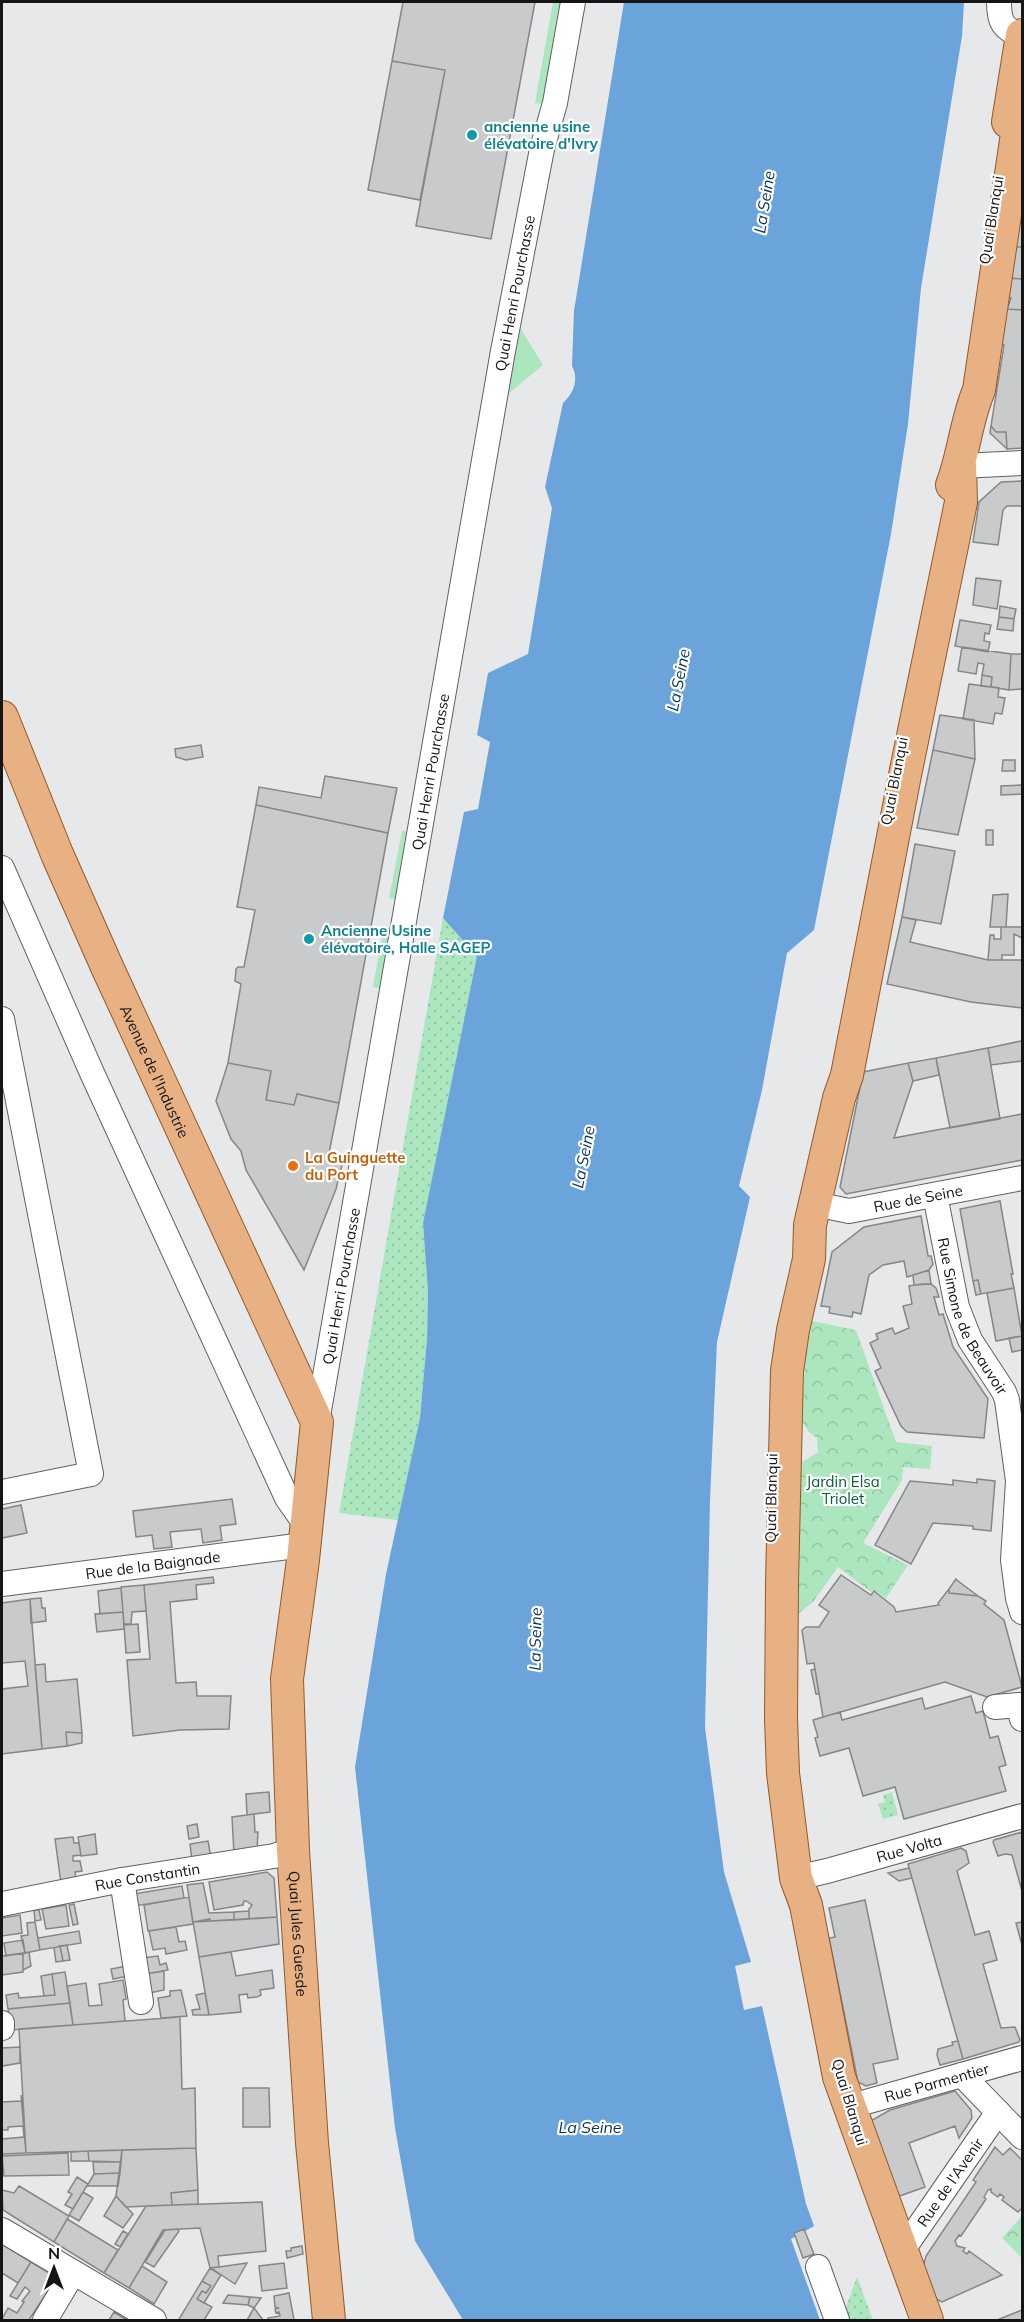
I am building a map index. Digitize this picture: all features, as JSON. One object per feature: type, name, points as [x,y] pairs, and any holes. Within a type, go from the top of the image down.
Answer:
[{"type":"main road","name":"Quai Blanqui","points":[[972,406],[967,376],[1022,36]]},
{"type":"main road","name":"Quai Blanqui","points":[[927,2320],[839,2077],[806,1905],[796,1878],[783,1773],[771,1755],[767,1731],[774,1372],[796,1252],[813,1214],[839,1098],[835,1082],[843,1033],[923,636],[946,500],[960,466],[972,406],[980,390],[1023,100]]},
{"type":"main road","name":"Avenue de l'Industrie","points":[[2,717],[57,854],[113,980],[317,1422]]},
{"type":"main road","name":"Quai Henri Pourchasse","points":[[305,1535],[317,1422]]},
{"type":"main road","name":"Quai Jules Guesde","points":[[305,1535],[287,1679],[293,1850],[312,2143],[329,2320]]},
{"type":"main road","name":"Quai Blanqui","points":[[796,1878],[790,1908],[835,2110],[908,2320]]},
{"type":"street","name":"Quai Henri Pourchasse","points":[[317,1422],[503,351],[542,149],[555,103],[573,2]]},
{"type":"street","points":[[999,2],[999,18],[1008,31],[1022,36]]},
{"type":"street","points":[[960,466],[1023,463]]},
{"type":"street","points":[[2,868],[92,1073],[305,1535]]},
{"type":"street","points":[[2,1019],[91,1474],[2,1492]]},
{"type":"street","name":"Rue de Seine","points":[[813,1214],[849,1211],[1023,1178]]},
{"type":"street","name":"Rue Simone de Beauvoir","points":[[935,1195],[957,1307],[970,1340],[1004,1392],[1015,1398],[1018,1481],[1013,1560],[1018,1598],[1023,1612]]},
{"type":"street","name":"Rue de la Baignade","points":[[2,1584],[305,1535]]},
{"type":"street","points":[[995,1707],[1019,1705],[1023,1719]]},
{"type":"street","name":"Rue Volta","points":[[796,1878],[1023,1816]]},
{"type":"street","name":"Rue Constantin","points":[[2,1904],[122,1880],[274,1856],[293,1850]]},
{"type":"street","points":[[122,1880],[141,2002]]},
{"type":"street","points":[[2,2023],[2,2028]]},
{"type":"street","name":"Rue Parmentier","points":[[848,2107],[1023,2058]]},
{"type":"street","points":[[962,2075],[1023,2137]]},
{"type":"street","name":"Rue de l'Avenir","points":[[902,2251],[998,2112]]},
{"type":"street","points":[[2,2230],[154,2320]]},
{"type":"street","points":[[818,2267],[837,2320]]},
{"type":"street","points":[[45,2320],[73,2273]]},
{"type":"green space","points":[[553,2],[568,2],[549,105],[535,103]]},
{"type":"green space","points":[[519,326],[543,365],[508,394]]},
{"type":"green space","points":[[402,831],[411,832],[399,900],[389,898]]},
{"type":"green space","points":[[443,918],[477,956],[423,1223],[428,1291],[427,1339],[420,1418],[398,1520],[339,1513]]},
{"type":"green space","points":[[384,927],[393,929],[383,989],[373,987]]},
{"type":"green space","name":"Jardin Elsa Triolet","points":[[812,1321],[856,1330],[896,1442],[932,1446],[930,1469],[903,1467],[902,1480],[863,1543],[908,1565],[886,1598],[874,1590],[871,1592],[838,1567],[813,1602],[798,1614],[799,1464],[818,1452],[817,1438],[809,1432],[802,1421],[805,1359]]},
{"type":"green space","points":[[892,1792],[898,1815],[883,1819],[878,1804],[885,1802],[883,1795]]},
{"type":"green space","points":[[1022,2216],[1022,2258],[1002,2238]]},
{"type":"green space","points":[[857,2277],[873,2320],[849,2320],[845,2310]]},
{"type":"water","name":"La Seine","points":[[624,2],[964,2],[962,36],[921,288],[908,424],[891,534],[814,930],[787,953],[762,1090],[739,1186],[750,1197],[717,1342],[710,1500],[705,1728],[724,1872],[751,1962],[735,1966],[744,2010],[762,2006],[806,2204],[814,2226],[791,2239],[820,2320],[463,2320],[415,2241],[395,2128],[355,1767],[386,1574],[420,1418],[427,1339],[428,1291],[423,1223],[477,956],[443,918],[464,812],[478,809],[490,742],[477,735],[488,673],[528,654],[552,508],[545,487],[563,403],[573,390],[575,381],[572,366],[574,311]]},
{"type":"building","name":"ancienne usine élévatoire d'Ivry","points":[[403,2],[535,2],[491,239],[416,226],[445,70],[392,61]]},
{"type":"building","points":[[392,61],[445,70],[420,200],[368,190]]},
{"type":"building","points":[[1020,214],[1022,214],[1022,247],[1015,247]]},
{"type":"building","points":[[1015,247],[1022,247],[1022,279],[1009,278]]},
{"type":"building","points":[[1009,278],[1022,279],[1022,310],[1007,309],[1011,298],[1009,298]]},
{"type":"building","points":[[1007,309],[1022,310],[1022,448],[1007,449],[1006,432],[996,432],[991,426],[1004,345],[998,343]]},
{"type":"building","points":[[991,426],[996,432],[1006,432],[1007,449],[990,433]]},
{"type":"building","points":[[1022,481],[1022,506],[1007,506],[1003,510],[998,545],[973,542],[979,502],[1001,482]]},
{"type":"building","points":[[976,578],[1001,581],[997,609],[973,605]]},
{"type":"building","points":[[1000,606],[1016,609],[1014,619],[999,617]]},
{"type":"building","points":[[999,617],[1014,619],[1013,631],[997,629]]},
{"type":"building","points":[[960,620],[991,625],[989,634],[985,633],[984,641],[990,642],[988,652],[955,646]]},
{"type":"building","points":[[962,647],[1011,654],[1009,690],[991,687],[992,677],[982,675],[984,664],[978,663],[976,674],[958,671]]},
{"type":"building","points":[[1011,654],[1022,654],[1022,689],[1009,690]]},
{"type":"building","points":[[982,675],[992,677],[991,687],[981,686]]},
{"type":"building","points":[[969,684],[999,688],[998,697],[1005,698],[1002,714],[995,713],[993,724],[963,719]]},
{"type":"building","points":[[940,715],[974,720],[975,759],[933,750]]},
{"type":"building","points":[[201,745],[203,757],[186,760],[176,757],[175,749]]},
{"type":"building","points":[[933,750],[975,759],[958,835],[917,828]]},
{"type":"building","points":[[1003,760],[1015,760],[1015,771],[1002,771]]},
{"type":"building","points":[[325,776],[397,788],[388,833],[256,805],[259,787],[321,798]]},
{"type":"building","points":[[1022,785],[1022,794],[1001,795],[1001,786]]},
{"type":"building","name":"Ancienne Usine élévatoire, Halle SAGEP","points":[[256,805],[388,833],[339,1103],[297,1094],[294,1105],[266,1100],[271,1071],[228,1063],[241,984],[235,981],[236,969],[244,967],[255,910],[237,907]]},
{"type":"building","points":[[986,830],[993,830],[993,845],[986,845]]},
{"type":"building","points":[[915,844],[955,851],[941,924],[902,917]]},
{"type":"building","points":[[1008,894],[1006,927],[990,927],[993,895]]},
{"type":"building","points":[[902,917],[916,920],[910,942],[988,960],[1022,960],[1022,1008],[971,1002],[887,984]]},
{"type":"building","points":[[1001,927],[1022,927],[1022,938],[1014,934],[1014,955],[1002,955],[1002,960],[988,960],[990,935],[994,935],[994,939],[1001,939]]},
{"type":"building","points":[[1022,1041],[1022,1061],[991,1065],[988,1048]]},
{"type":"building","points":[[988,1048],[1000,1119],[950,1128],[936,1058]]},
{"type":"building","points":[[936,1058],[939,1075],[913,1081],[908,1063]]},
{"type":"building","name":"La Guinguette du Port","points":[[228,1063],[271,1071],[266,1100],[294,1105],[297,1094],[339,1103],[328,1158],[343,1161],[336,1189],[304,1270],[246,1170],[241,1151],[231,1139],[216,1101]]},
{"type":"building","points":[[908,1063],[913,1081],[894,1138],[1022,1114],[1022,1160],[846,1194],[840,1187],[863,1072]]},
{"type":"building","points":[[1000,1201],[1014,1288],[981,1294],[978,1280],[973,1281],[960,1209]]},
{"type":"building","points":[[921,1216],[928,1256],[931,1256],[933,1264],[929,1270],[907,1277],[904,1261],[883,1265],[869,1275],[861,1314],[853,1312],[852,1317],[829,1313],[830,1307],[821,1306],[832,1252],[864,1227]]},
{"type":"building","points":[[929,1270],[931,1284],[914,1285],[913,1275]]},
{"type":"building","points":[[978,1280],[981,1294],[976,1295],[973,1281]]},
{"type":"building","points":[[931,1284],[936,1288],[939,1297],[934,1297],[939,1315],[943,1314],[953,1347],[988,1399],[984,1438],[907,1432],[901,1426],[875,1371],[881,1368],[870,1343],[878,1339],[876,1334],[892,1328],[895,1334],[909,1328],[903,1306],[912,1304],[909,1286]]},
{"type":"building","points":[[1014,1288],[1022,1336],[996,1341],[987,1293]]},
{"type":"building","points":[[1022,1336],[1022,1350],[1012,1352],[1009,1338]]},
{"type":"building","points":[[977,1479],[995,1481],[991,1531],[973,1529],[973,1526],[933,1523],[911,1564],[875,1545],[910,1481],[953,1485],[953,1480],[977,1483]]},
{"type":"building","points":[[232,1499],[236,1524],[220,1526],[222,1540],[203,1543],[201,1529],[170,1532],[172,1547],[154,1549],[152,1535],[136,1537],[133,1511]]},
{"type":"building","points":[[21,1505],[27,1533],[2,1538],[2,1509]]},
{"type":"building","points":[[841,1575],[871,1595],[874,1591],[894,1607],[896,1612],[939,1605],[938,1603],[949,1589],[949,1593],[978,1596],[986,1601],[984,1604],[1004,1620],[1022,1687],[987,1697],[945,1682],[823,1717],[814,1663],[807,1664],[802,1630],[806,1627],[819,1627],[829,1612],[819,1605]]},
{"type":"building","points":[[213,1577],[214,1583],[196,1585],[197,1599],[170,1602],[176,1683],[196,1682],[197,1696],[231,1696],[229,1729],[180,1730],[133,1736],[127,1660],[150,1659],[144,1585]]},
{"type":"building","points":[[956,1579],[978,1596],[949,1593]]},
{"type":"building","points":[[144,1585],[146,1611],[132,1612],[131,1624],[124,1624],[121,1587]]},
{"type":"building","points":[[121,1588],[123,1612],[100,1614],[98,1591]]},
{"type":"building","points":[[41,1598],[46,1621],[31,1623],[30,1599]]},
{"type":"building","points":[[30,1599],[42,1749],[2,1754],[2,1689],[28,1686],[25,1661],[2,1663],[2,1603]]},
{"type":"building","points":[[123,1612],[124,1629],[97,1632],[95,1614]]},
{"type":"building","points":[[138,1624],[140,1652],[126,1653],[124,1625]]},
{"type":"building","points":[[45,1664],[46,1682],[77,1679],[82,1733],[66,1732],[67,1746],[42,1749],[35,1665]]},
{"type":"building","points":[[815,1669],[819,1694],[816,1694],[811,1670]]},
{"type":"building","points":[[971,1696],[976,1713],[983,1711],[990,1738],[998,1736],[1006,1765],[999,1767],[1006,1791],[904,1819],[895,1787],[863,1796],[849,1748],[820,1756],[813,1720],[840,1712],[842,1720],[922,1698],[925,1709]]},
{"type":"building","points":[[66,1732],[82,1733],[82,1743],[67,1746]]},
{"type":"building","points":[[269,1792],[270,1812],[247,1815],[246,1794]]},
{"type":"building","points":[[254,1814],[255,1832],[258,1832],[257,1850],[234,1854],[232,1817]]},
{"type":"building","points":[[197,1824],[199,1837],[189,1839],[187,1826]]},
{"type":"building","points":[[1022,1832],[1022,1891],[1012,1855],[998,1856],[993,1842]]},
{"type":"building","points":[[95,1834],[97,1854],[81,1856],[78,1837]]},
{"type":"building","points":[[73,1837],[74,1843],[79,1843],[81,1855],[73,1856],[73,1861],[80,1861],[82,1871],[75,1872],[76,1880],[61,1883],[55,1839]]},
{"type":"building","points":[[208,1841],[211,1858],[192,1861],[190,1844]]},
{"type":"building","points":[[961,1848],[966,1851],[969,1863],[957,1871],[975,1935],[989,1931],[997,1960],[983,1964],[1001,2028],[1015,2027],[1020,2040],[963,2059],[908,1864]]},
{"type":"building","points":[[909,1868],[912,1878],[899,1881],[888,1873]]},
{"type":"building","points":[[267,1872],[274,1878],[277,1917],[249,1919],[249,1909],[252,1905],[246,1901],[243,1905],[214,1910],[209,1882]]},
{"type":"building","points":[[203,1883],[209,1913],[234,1912],[234,1920],[210,1921],[210,1919],[193,1922],[187,1885]]},
{"type":"building","points":[[182,1886],[184,1898],[135,1906],[133,1894]]},
{"type":"building","points":[[189,1897],[193,1924],[148,1931],[144,1905]]},
{"type":"building","points":[[865,1900],[898,2059],[873,2064],[877,2083],[866,2086],[858,2082],[829,1938],[835,1937],[829,1908]]},
{"type":"building","points":[[74,1904],[78,1924],[73,1925],[69,1905]]},
{"type":"building","points":[[66,1905],[69,1926],[46,1929],[42,1909]]},
{"type":"building","points":[[34,1910],[39,1910],[41,1920],[35,1921]]},
{"type":"building","points":[[249,1911],[249,1919],[234,1920],[234,1912]]},
{"type":"building","points":[[20,1915],[22,1933],[2,1936],[2,1918]]},
{"type":"building","points":[[277,1917],[279,1944],[199,1957],[193,1922]]},
{"type":"building","points":[[35,1922],[40,1950],[25,1953],[21,1936],[28,1935],[27,1923]]},
{"type":"building","points":[[1022,1922],[1022,1945],[1016,1923]]},
{"type":"building","points":[[176,1927],[179,1942],[185,1941],[187,1950],[166,1954],[165,1948],[153,1950],[149,1931]]},
{"type":"building","points":[[79,1931],[81,1943],[40,1950],[38,1938]]},
{"type":"building","points":[[23,1940],[25,1953],[6,1956],[4,1943]]},
{"type":"building","points":[[67,1945],[70,1960],[63,1961],[60,1946]]},
{"type":"building","points":[[60,1946],[63,1961],[56,1962],[54,1948]]},
{"type":"building","points":[[29,1952],[31,1966],[23,1970],[23,1953]]},
{"type":"building","points":[[231,1952],[236,1976],[272,1970],[274,1988],[260,1990],[261,1995],[257,1997],[248,1998],[247,1994],[239,1995],[241,2012],[209,2015],[199,1957]]},
{"type":"building","points":[[23,1953],[23,1972],[2,1975],[2,1956]]},
{"type":"building","points":[[158,1956],[160,1965],[166,1963],[168,1970],[146,1974],[143,1958]]},
{"type":"building","points":[[127,1966],[128,1976],[113,1979],[111,1969]]},
{"type":"building","points":[[164,1971],[164,1990],[149,1993],[146,1974]]},
{"type":"building","points":[[65,1972],[70,2003],[8,2009],[6,1995],[18,1993],[19,1998],[55,1995],[52,1974]]},
{"type":"building","points":[[52,1974],[55,1995],[44,1996],[41,1976]]},
{"type":"building","points":[[123,1980],[126,1999],[123,2000],[125,2021],[73,2025],[67,1986],[86,1983],[89,2006],[102,2005],[99,1984]]},
{"type":"building","points":[[181,1990],[187,2016],[161,2018],[158,1998],[170,1996],[170,1991]]},
{"type":"building","points":[[205,1993],[209,2015],[193,2015],[192,2010],[200,2009],[196,1995]]},
{"type":"building","points":[[70,2003],[73,2025],[11,2030],[8,2009]]},
{"type":"building","points":[[180,2017],[182,2089],[195,2088],[196,2148],[26,2153],[19,2029]]},
{"type":"building","points":[[958,2041],[963,2059],[940,2065],[938,2049],[953,2045],[952,2042]]},
{"type":"building","points":[[20,2047],[20,2063],[2,2066],[2,2048]]},
{"type":"building","points":[[243,2088],[269,2088],[270,2127],[243,2127]]},
{"type":"building","points":[[955,2091],[971,2110],[972,2118],[959,2138],[955,2126],[909,2143],[925,2187],[894,2198],[867,2123],[890,2110]]},
{"type":"building","points":[[22,2101],[26,2153],[2,2154],[2,2139],[24,2137],[23,2126],[8,2127],[8,2130],[2,2130],[2,2102]]},
{"type":"building","points":[[995,2147],[1003,2155],[1010,2148],[1022,2160],[1022,2208],[1018,2212],[1002,2200],[1004,2197],[1000,2194],[998,2197],[991,2192],[991,2189],[988,2190],[984,2197],[986,2199],[961,2236],[959,2235],[955,2241],[957,2246],[965,2248],[963,2251],[967,2254],[969,2251],[1002,2275],[942,2302],[934,2298],[923,2268],[926,2256],[976,2182],[973,2180]]},
{"type":"building","points":[[196,2148],[198,2190],[171,2193],[172,2205],[126,2207],[116,2196],[122,2150]]},
{"type":"building","points":[[122,2150],[121,2162],[89,2161],[88,2151]]},
{"type":"building","points":[[88,2151],[89,2161],[71,2161],[71,2152]]},
{"type":"building","points":[[68,2153],[69,2175],[4,2176],[2,2156]]},
{"type":"building","points":[[93,2162],[121,2162],[120,2173],[94,2174]]},
{"type":"building","points":[[120,2173],[118,2186],[87,2186],[94,2174]]},
{"type":"building","points":[[77,2177],[88,2184],[73,2209],[65,2205],[72,2194],[68,2192]]},
{"type":"building","points":[[19,2186],[69,2216],[54,2242],[3,2210],[2,2190],[14,2193]]},
{"type":"building","points":[[198,2190],[198,2204],[172,2205],[171,2193]]},
{"type":"building","points":[[83,2192],[93,2198],[79,2221],[69,2215]]},
{"type":"building","points":[[116,2196],[133,2214],[123,2228],[104,2216]]},
{"type":"building","points":[[262,2202],[266,2251],[218,2256],[219,2267],[210,2268],[200,2228],[163,2230],[129,2288],[104,2273],[146,2206]]},
{"type":"building","points":[[67,2219],[118,2250],[104,2273],[54,2242]]},
{"type":"building","points":[[177,2229],[179,2231],[154,2267],[145,2262],[165,2230]]},
{"type":"building","points":[[804,2229],[814,2254],[803,2258],[794,2233]]},
{"type":"building","points":[[123,2231],[128,2234],[120,2247],[115,2244]]},
{"type":"building","points":[[2,2244],[31,2262],[18,2283],[2,2273]]},
{"type":"building","points":[[302,2246],[303,2254],[287,2258],[286,2251]]},
{"type":"building","points":[[31,2262],[51,2274],[53,2283],[29,2320],[4,2320],[2,2319],[8,2308],[17,2313],[24,2302],[22,2301],[30,2291],[25,2287],[17,2299],[10,2296]]},
{"type":"building","points":[[247,2263],[235,2284],[211,2268],[219,2267]]},
{"type":"building","points":[[284,2263],[287,2288],[262,2291],[259,2266]]},
{"type":"building","points":[[142,2266],[167,2282],[154,2304],[129,2288]]},
{"type":"building","points":[[210,2268],[221,2275],[204,2303],[197,2299],[202,2291],[206,2293],[211,2286],[202,2281]]},
{"type":"building","points":[[202,2281],[211,2286],[206,2293],[202,2291],[197,2299],[212,2307],[204,2320],[179,2319]]},
{"type":"building","points":[[289,2293],[294,2320],[269,2320],[268,2318],[280,2316],[279,2312],[276,2313],[275,2309],[279,2308],[275,2307],[274,2296]]},
{"type":"building","points":[[228,2295],[250,2297],[248,2305],[223,2303]]},
{"type":"building","points":[[250,2297],[261,2298],[254,2308],[248,2305]]},
{"type":"building","points":[[254,2308],[263,2320],[247,2320]]},
{"type":"building","points":[[1022,2310],[1022,2320],[997,2320]]},
{"type":"building","points":[[114,2312],[127,2320],[109,2320]]},
{"type":"place","name":"ancienne usine élévatoire d'Ivry","points":[[472,135]]},
{"type":"place","name":"Ancienne Usine élévatoire, Halle SAGEP","points":[[309,939]]},
{"type":"place","name":"La Guinguette du Port","points":[[293,1166]]}]
